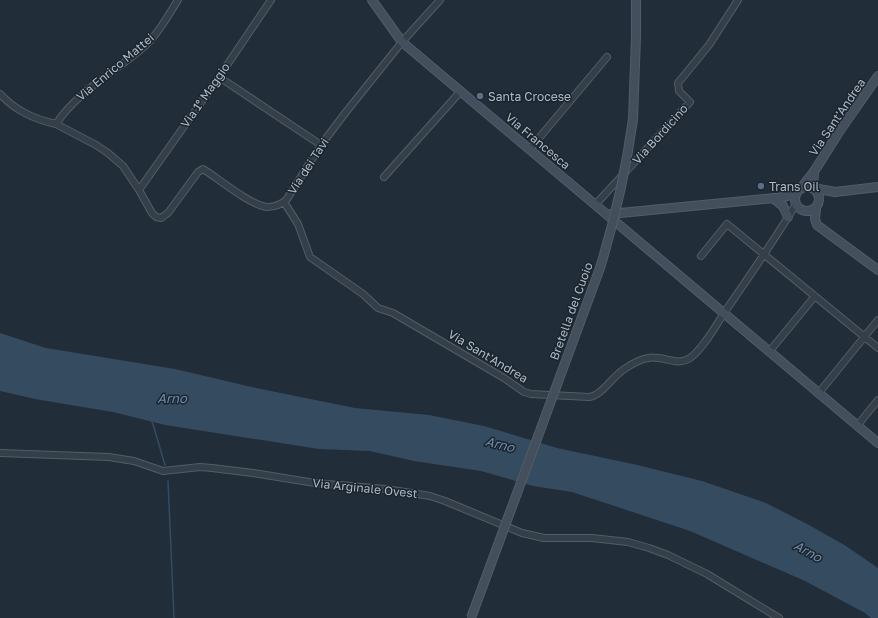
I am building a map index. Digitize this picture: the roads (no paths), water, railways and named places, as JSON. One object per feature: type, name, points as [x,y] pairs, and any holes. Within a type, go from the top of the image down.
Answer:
[{"type":"main road","name":"Via Francesca","points":[[372,0],[402,42],[607,214],[723,314],[878,443]]},
{"type":"main road","name":"Bretella del Cuoio","points":[[471,618],[600,268],[611,232],[621,192],[633,119],[636,0]]},
{"type":"main road","name":"Via Sant'Andrea","points":[[798,199],[839,132],[878,76]]},
{"type":"main road","name":"Via Sant'Andrea","points":[[813,188],[815,170]]},
{"type":"main road","points":[[798,199],[807,187],[835,192],[878,188]]},
{"type":"main road","points":[[813,188],[819,194],[815,219],[817,225],[878,270]]},
{"type":"main road","points":[[607,214],[784,197],[798,199],[806,211],[818,205],[835,192]]},
{"type":"main road","points":[[773,198],[790,214]]},
{"type":"street","name":"Via Enrico Mattei","points":[[56,124],[71,105],[97,82],[149,42],[178,0]]},
{"type":"street","name":"Via 1° Maggio","points":[[139,190],[219,77],[271,0]]},
{"type":"street","name":"Via dei Tavi","points":[[56,124],[108,153],[123,166],[152,213],[159,218],[168,213],[198,172],[203,169],[244,196],[261,205],[273,206],[284,202],[321,145],[346,112],[402,42],[440,0]]},
{"type":"street","name":"Via Bordicino","points":[[595,205],[690,102],[679,91],[678,83],[709,45],[738,0]]},
{"type":"street","points":[[529,150],[607,57]]},
{"type":"street","points":[[219,77],[321,145]]},
{"type":"street","points":[[384,177],[460,92]]},
{"type":"street","points":[[0,94],[9,104],[26,114],[46,122],[56,124]]},
{"type":"street","name":"Via Sant'Andrea","points":[[284,202],[298,224],[310,256],[363,294],[378,308],[393,313],[504,378],[524,392],[531,394],[594,397],[613,377],[626,368],[648,358],[657,358],[674,362],[689,359],[695,354],[765,254],[798,199]]},
{"type":"street","points":[[701,256],[727,224],[878,348]]},
{"type":"street","points":[[769,352],[815,296]]},
{"type":"street","points":[[818,394],[878,320]]},
{"type":"street","points":[[857,426],[878,400]]},
{"type":"street","name":"Via Arginale Ovest","points":[[0,453],[109,457],[134,461],[163,471],[200,467],[212,468],[315,483],[386,489],[430,496],[522,533],[544,538],[599,539],[628,542],[649,548],[668,555],[707,574],[778,618]]},
{"type":"water","name":"Arno","points":[[0,333],[46,348],[175,369],[256,388],[355,408],[429,415],[484,426],[557,448],[633,464],[702,481],[766,503],[846,546],[878,568],[878,618],[871,618],[865,613],[805,581],[690,531],[572,492],[533,486],[481,471],[414,461],[370,451],[319,449],[165,425],[113,412],[35,399],[0,391]]},
{"type":"waterway","points":[[152,421],[165,465]]},
{"type":"waterway","points":[[168,481],[174,618]]},
{"type":"place","name":"Santa Crocese","points":[[480,96]]},
{"type":"place","name":"Trans Oil","points":[[761,186]]}]
